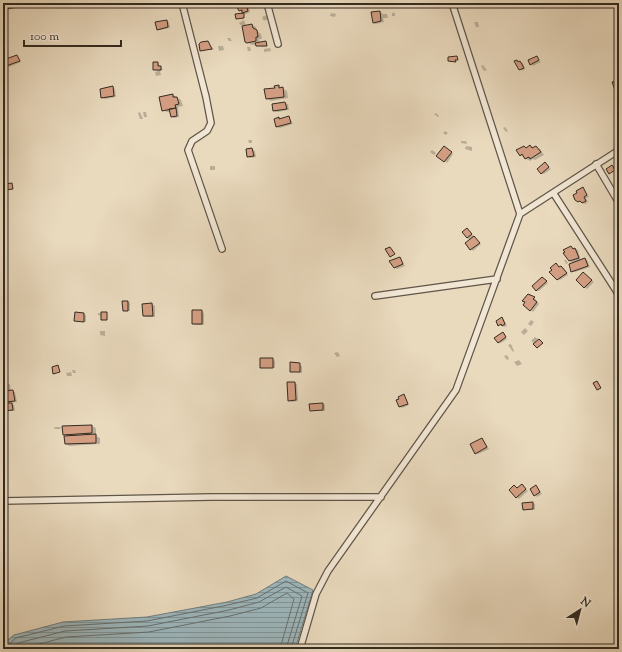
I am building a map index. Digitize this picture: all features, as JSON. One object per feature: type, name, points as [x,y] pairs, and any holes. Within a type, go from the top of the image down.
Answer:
[{"type":"street","points":[[7,5],[21,3]]},
{"type":"street","points":[[182,3],[206,96],[211,123],[207,131],[192,141],[188,150],[222,249]]},
{"type":"street","points":[[267,3],[278,44]]},
{"type":"street","points":[[300,649],[316,594],[328,571],[456,390],[520,214],[452,3]]},
{"type":"street","points":[[520,214],[554,194],[596,164],[619,150]]},
{"type":"street","points":[[596,164],[619,203]]},
{"type":"street","points":[[554,194],[619,295]]},
{"type":"street","points":[[375,296],[496,279]]},
{"type":"street","points":[[3,501],[219,497],[381,498]]},
{"type":"water","points":[[286,576],[313,590],[295,649],[3,649],[3,644],[14,635],[63,622],[147,617],[227,602],[256,594]]},
{"type":"building","points":[[235,3],[249,3],[250,6],[247,7],[248,11],[242,13],[242,10],[239,11]]},
{"type":"building","points":[[380,11],[381,21],[373,23],[371,12]]},
{"type":"building","points":[[244,13],[244,18],[236,19],[235,14]]},
{"type":"building","points":[[167,20],[168,27],[157,30],[155,22]]},
{"type":"building","points":[[252,24],[253,28],[257,30],[258,37],[256,37],[256,41],[247,43],[245,42],[242,26]]},
{"type":"building","points":[[208,41],[212,49],[200,51],[199,44],[201,42]]},
{"type":"building","points":[[266,41],[267,46],[256,46],[255,43]]},
{"type":"building","points":[[17,55],[20,61],[6,66],[3,60]]},
{"type":"building","points":[[457,56],[458,60],[455,60],[456,62],[448,61],[448,57]]},
{"type":"building","points":[[537,56],[539,60],[530,65],[528,60]]},
{"type":"building","points":[[517,60],[518,62],[520,61],[524,68],[519,70],[514,61]]},
{"type":"building","points":[[153,62],[158,62],[158,66],[161,66],[161,70],[153,70]]},
{"type":"building","points":[[616,81],[617,84],[619,84],[619,89],[615,90],[612,82]]},
{"type":"building","points":[[279,85],[279,88],[283,87],[284,97],[266,99],[264,89],[275,88],[274,86]]},
{"type":"building","points":[[113,86],[114,96],[101,98],[100,89]]},
{"type":"building","points":[[173,94],[173,97],[177,97],[179,104],[175,105],[176,108],[162,111],[159,97]]},
{"type":"building","points":[[285,102],[287,109],[273,111],[272,104]]},
{"type":"building","points":[[176,108],[177,116],[171,117],[169,109]]},
{"type":"building","points":[[289,116],[291,123],[276,127],[274,119]]},
{"type":"building","points":[[530,145],[532,148],[536,146],[541,152],[530,159],[529,157],[525,159],[522,154],[520,156],[516,150],[524,146],[526,148]]},
{"type":"building","points":[[444,146],[452,152],[444,162],[436,156]]},
{"type":"building","points":[[252,148],[254,156],[247,157],[246,149]]},
{"type":"building","points":[[545,162],[549,167],[541,174],[537,169]]},
{"type":"building","points":[[612,165],[615,170],[609,174],[606,169]]},
{"type":"building","points":[[12,183],[13,189],[5,190],[5,184]]},
{"type":"building","points":[[583,187],[587,195],[584,197],[586,201],[582,203],[575,200],[573,195],[577,193],[576,191]]},
{"type":"building","points":[[467,228],[472,234],[467,238],[462,232]]},
{"type":"building","points":[[474,236],[480,243],[470,250],[465,243]]},
{"type":"building","points":[[571,246],[573,249],[575,248],[579,258],[569,261],[563,253],[565,252],[563,250]]},
{"type":"building","points":[[390,247],[395,254],[390,257],[385,249]]},
{"type":"building","points":[[400,257],[403,264],[394,268],[389,261]]},
{"type":"building","points":[[585,258],[588,266],[571,272],[569,264]]},
{"type":"building","points":[[556,263],[567,273],[557,280],[549,272],[552,270],[550,268]]},
{"type":"building","points":[[583,272],[592,280],[584,288],[576,280]]},
{"type":"building","points":[[542,277],[547,281],[536,291],[532,286]]},
{"type":"building","points":[[528,294],[535,297],[533,299],[537,302],[530,311],[523,305],[525,302],[522,301]]},
{"type":"building","points":[[122,301],[128,301],[128,311],[123,311]]},
{"type":"building","points":[[152,303],[153,316],[143,316],[142,304]]},
{"type":"building","points":[[192,310],[202,310],[202,324],[192,324]]},
{"type":"building","points":[[75,312],[84,313],[84,322],[74,321]]},
{"type":"building","points":[[101,312],[107,312],[107,320],[101,320]]},
{"type":"building","points":[[502,317],[505,324],[498,326],[496,321]]},
{"type":"building","points":[[503,332],[506,337],[498,343],[494,338]]},
{"type":"building","points":[[539,339],[543,343],[537,348],[533,344]]},
{"type":"building","points":[[260,358],[273,358],[273,368],[260,368]]},
{"type":"building","points":[[290,362],[300,363],[300,372],[290,372]]},
{"type":"building","points":[[58,365],[60,372],[53,374],[52,367]]},
{"type":"building","points":[[597,381],[601,388],[597,390],[593,383]]},
{"type":"building","points":[[287,382],[295,382],[296,400],[288,401]]},
{"type":"building","points":[[13,390],[15,401],[5,402],[3,391]]},
{"type":"building","points":[[404,394],[408,404],[399,407],[396,400]]},
{"type":"building","points":[[3,403],[12,403],[13,410],[3,411]]},
{"type":"building","points":[[323,403],[323,410],[310,411],[309,404]]},
{"type":"building","points":[[92,425],[92,433],[63,435],[62,426]]},
{"type":"building","points":[[96,434],[96,443],[65,444],[64,436]]},
{"type":"building","points":[[482,438],[487,447],[475,454],[470,444]]},
{"type":"building","points":[[522,484],[526,489],[516,498],[509,490],[514,485],[517,488]]},
{"type":"building","points":[[536,485],[540,492],[534,496],[530,489]]},
{"type":"building","points":[[533,502],[533,509],[523,510],[522,503]]}]
